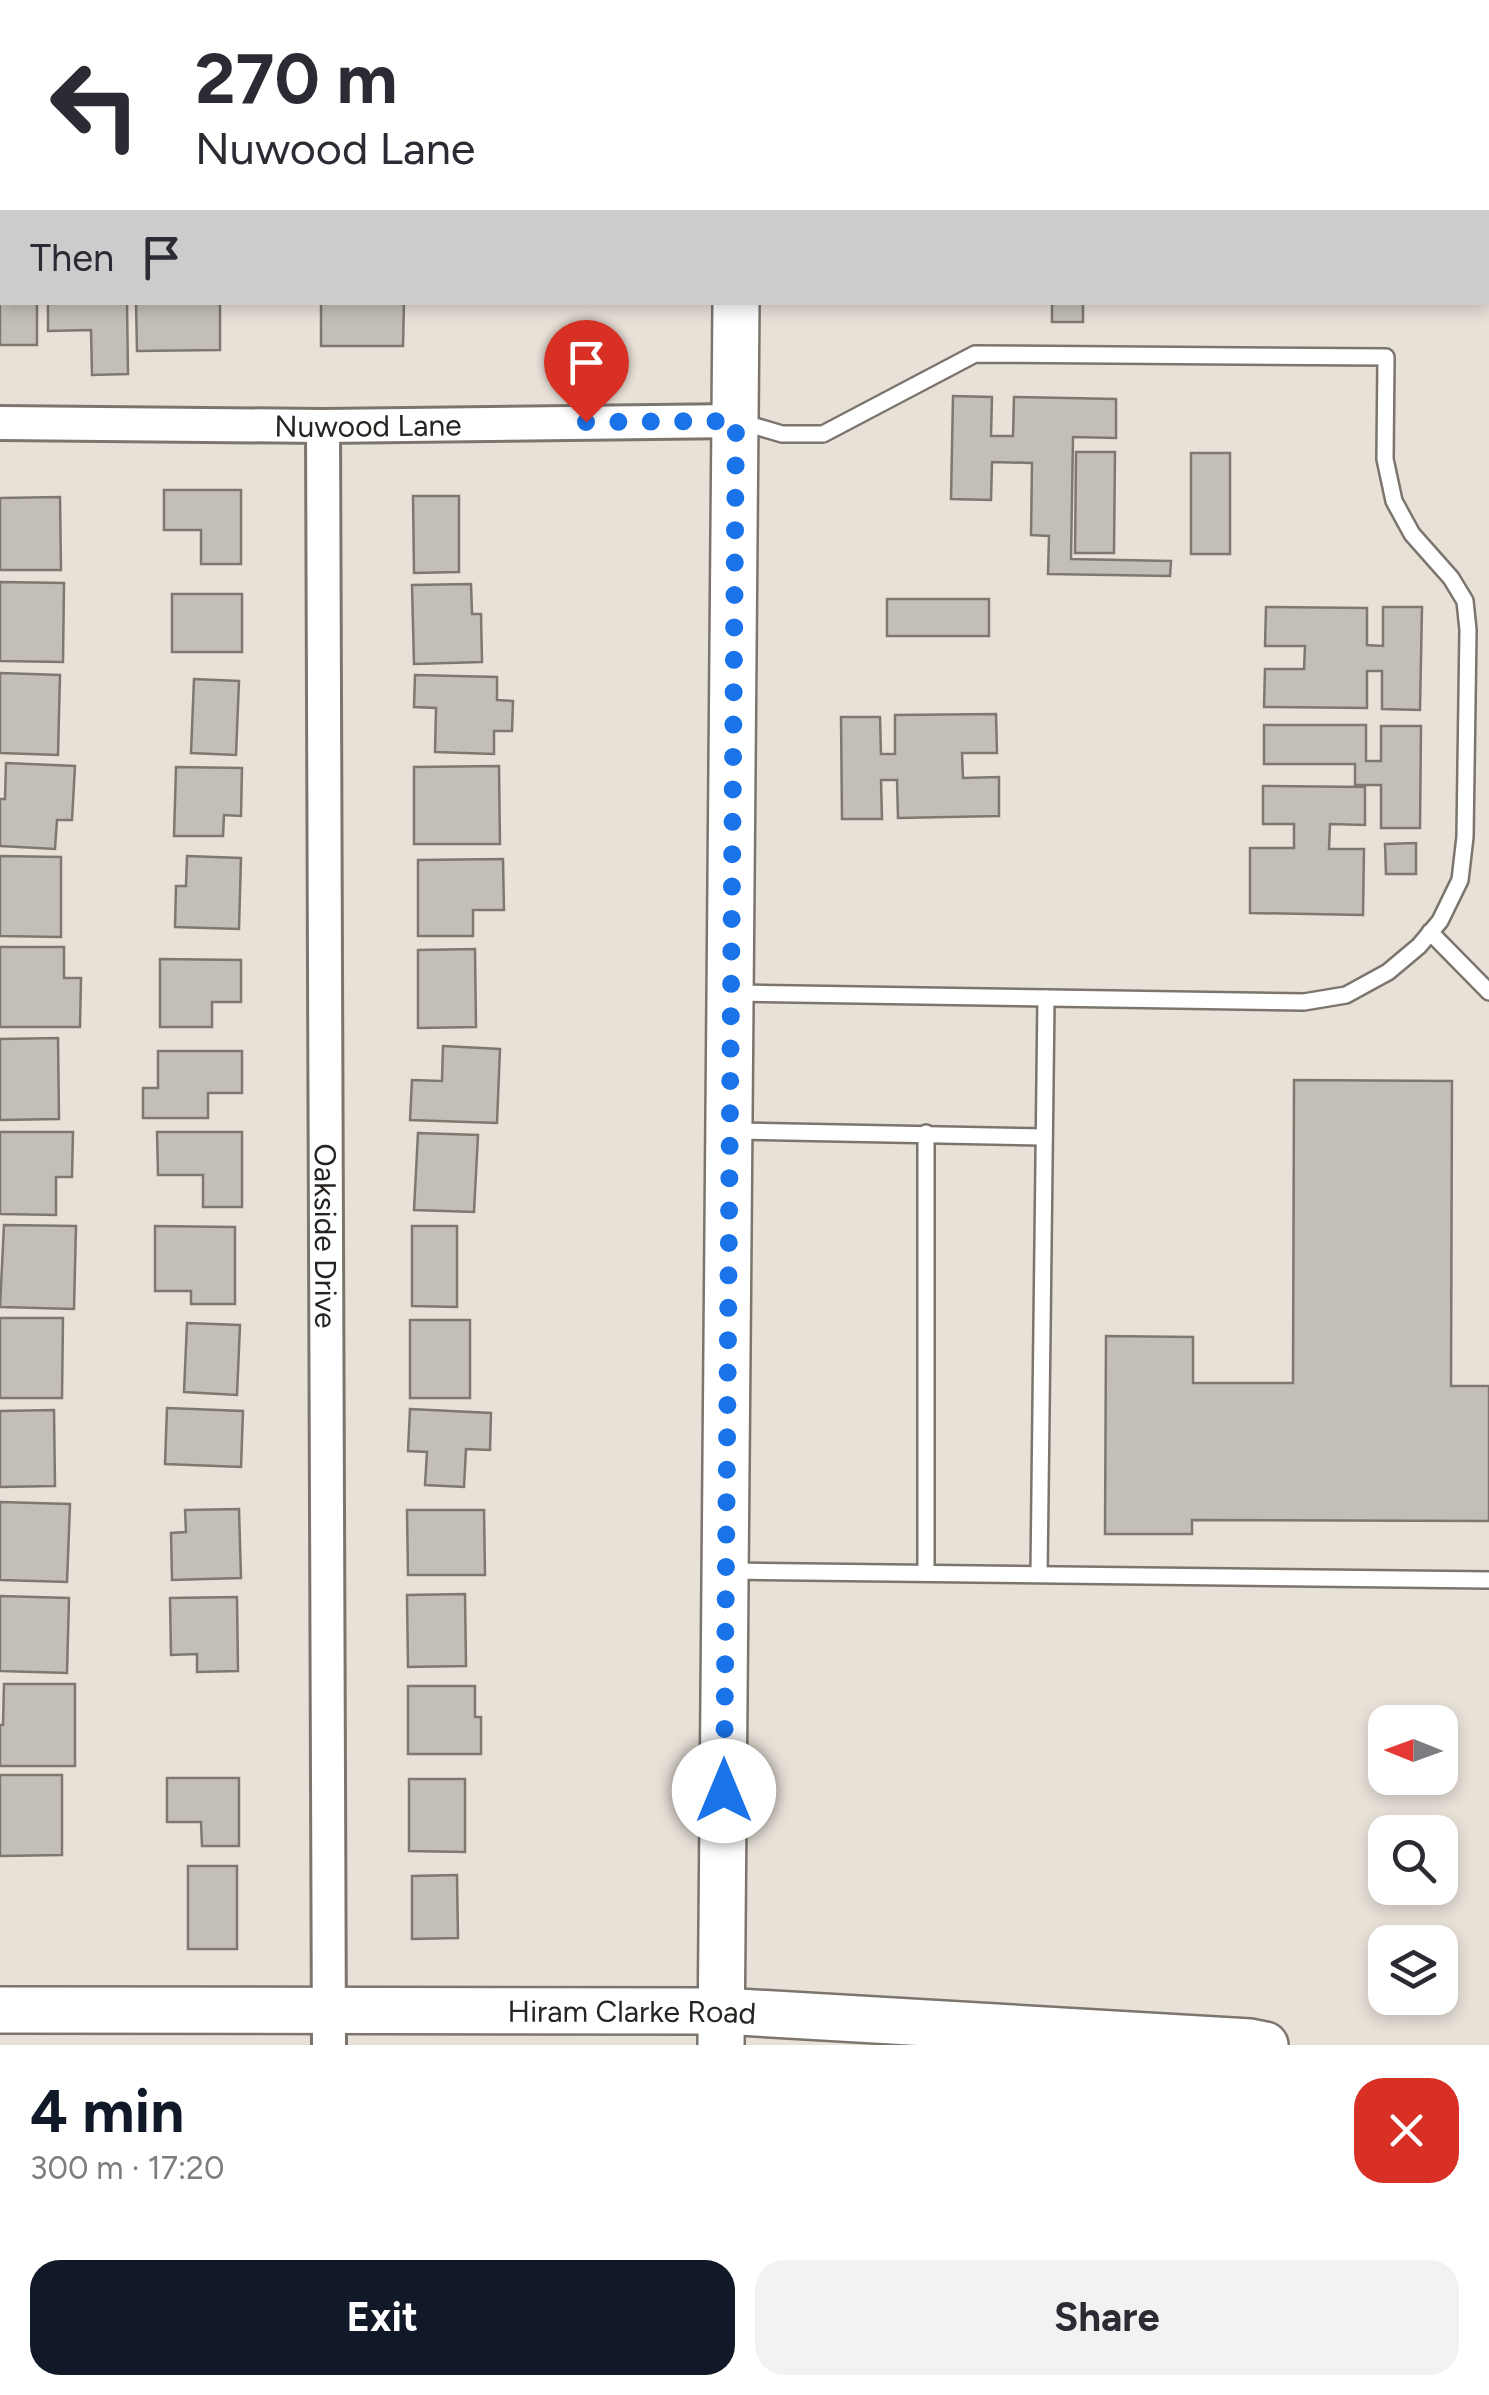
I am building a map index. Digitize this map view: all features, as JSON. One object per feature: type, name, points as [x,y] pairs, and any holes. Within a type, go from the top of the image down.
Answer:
[{"type":"street","points":[[721,2028],[736,305]]},
{"type":"street","name":"Nuwood Lane","points":[[0,423],[322,426],[736,421]]},
{"type":"street","name":"Oakside Drive","points":[[322,426],[329,2028]]},
{"type":"street","name":"Hiram Clarke Road","points":[[0,2010],[329,2028],[721,2028],[1265,2045]]},
{"type":"lane","points":[[730,993],[1304,1002],[1346,994],[1388,972],[1419,946],[1440,921],[1460,880],[1468,630],[1465,600],[1452,578],[1412,534],[1394,501],[1385,458],[1386,357],[975,354],[823,434],[782,434],[736,421]]},
{"type":"lane","points":[[1430,932],[1489,992]]},
{"type":"lane","points":[[1039,1574],[1046,998]]},
{"type":"lane","points":[[730,1131],[1044,1137]]},
{"type":"lane","points":[[926,1133],[926,1573]]},
{"type":"lane","points":[[726,1571],[1489,1580]]},
{"type":"building","points":[[0,305],[37,305],[37,345],[0,345]]},
{"type":"building","points":[[48,305],[127,305],[128,374],[92,375],[91,330],[48,331]]},
{"type":"building","points":[[136,305],[220,305],[220,350],[137,351]]},
{"type":"building","points":[[321,305],[404,305],[403,346],[321,346]]},
{"type":"building","points":[[1052,305],[1083,305],[1083,322],[1052,322]]},
{"type":"building","points":[[953,396],[992,397],[991,436],[1013,436],[1014,397],[1116,399],[1116,438],[1073,437],[1071,559],[1171,561],[1170,576],[1048,574],[1049,536],[1031,535],[1032,463],[992,462],[991,500],[951,499]]},
{"type":"building","points":[[1076,452],[1115,452],[1114,553],[1075,553]]},
{"type":"building","points":[[1191,453],[1230,453],[1230,554],[1191,554]]},
{"type":"building","points":[[164,490],[241,490],[241,564],[201,564],[201,530],[164,530]]},
{"type":"building","points":[[413,496],[459,496],[459,572],[414,573]]},
{"type":"building","points":[[60,497],[61,570],[0,570],[0,498]]},
{"type":"building","points":[[0,582],[64,583],[63,662],[0,661]]},
{"type":"building","points":[[471,584],[472,614],[481,614],[482,662],[414,664],[412,585]]},
{"type":"building","points":[[172,594],[242,594],[242,652],[172,652]]},
{"type":"building","points":[[887,599],[989,599],[989,636],[887,636]]},
{"type":"building","points":[[1266,607],[1367,608],[1367,645],[1383,646],[1383,607],[1422,607],[1420,710],[1382,709],[1382,671],[1367,671],[1367,708],[1264,707],[1265,669],[1304,669],[1305,646],[1265,646]]},
{"type":"building","points":[[0,673],[60,675],[58,755],[0,753]]},
{"type":"building","points":[[415,675],[497,677],[497,700],[513,701],[512,731],[494,731],[494,754],[435,752],[436,708],[414,707]]},
{"type":"building","points":[[194,679],[239,681],[236,755],[191,753]]},
{"type":"building","points":[[996,714],[997,753],[962,753],[963,778],[999,777],[999,816],[898,818],[897,780],[881,780],[882,819],[842,819],[841,717],[880,717],[881,754],[895,754],[895,715]]},
{"type":"building","points":[[1264,725],[1366,725],[1366,761],[1381,761],[1381,726],[1421,726],[1420,828],[1381,828],[1381,785],[1355,785],[1355,764],[1264,764]]},
{"type":"building","points":[[6,763],[75,766],[72,820],[57,820],[55,849],[0,846],[0,799],[5,799]]},
{"type":"building","points":[[499,766],[500,844],[414,844],[414,767]]},
{"type":"building","points":[[176,767],[242,768],[241,816],[224,815],[223,836],[174,836]]},
{"type":"building","points":[[1263,786],[1365,787],[1365,825],[1330,824],[1329,849],[1364,849],[1363,915],[1250,913],[1250,848],[1294,848],[1294,824],[1263,824]]},
{"type":"building","points":[[1416,843],[1416,874],[1386,874],[1385,844]]},
{"type":"building","points":[[0,856],[61,857],[61,937],[0,936]]},
{"type":"building","points":[[187,856],[241,858],[239,929],[175,927],[176,886],[186,886]]},
{"type":"building","points":[[503,859],[504,910],[473,910],[473,936],[418,936],[418,860]]},
{"type":"building","points":[[0,947],[64,947],[64,978],[81,978],[80,1027],[0,1027]]},
{"type":"building","points":[[475,949],[476,1027],[418,1028],[418,950]]},
{"type":"building","points":[[160,959],[241,960],[241,1002],[212,1002],[212,1027],[160,1027]]},
{"type":"building","points":[[58,1038],[59,1119],[0,1120],[0,1039]]},
{"type":"building","points":[[443,1046],[500,1049],[497,1123],[410,1120],[412,1080],[442,1081]]},
{"type":"building","points":[[158,1051],[242,1051],[242,1093],[208,1093],[208,1118],[143,1118],[143,1088],[158,1088]]},
{"type":"building","points":[[1294,1080],[1452,1081],[1451,1386],[1489,1386],[1489,1521],[1192,1520],[1192,1534],[1105,1534],[1106,1336],[1193,1337],[1193,1383],[1293,1383]]},
{"type":"building","points":[[0,1132],[73,1132],[72,1177],[56,1177],[56,1215],[0,1214]]},
{"type":"building","points":[[157,1132],[242,1132],[242,1207],[203,1207],[203,1175],[158,1175]]},
{"type":"building","points":[[418,1133],[478,1135],[474,1212],[414,1210]]},
{"type":"building","points":[[4,1225],[76,1226],[74,1309],[0,1307]]},
{"type":"building","points":[[155,1226],[235,1227],[235,1304],[191,1304],[191,1291],[155,1291]]},
{"type":"building","points":[[412,1226],[457,1226],[457,1307],[412,1306]]},
{"type":"building","points":[[0,1318],[63,1318],[62,1398],[0,1398]]},
{"type":"building","points":[[410,1320],[470,1320],[470,1398],[410,1398]]},
{"type":"building","points":[[187,1323],[240,1325],[237,1395],[184,1392]]},
{"type":"building","points":[[167,1408],[243,1411],[241,1467],[165,1464]]},
{"type":"building","points":[[410,1409],[491,1413],[490,1450],[466,1449],[464,1487],[425,1485],[427,1452],[408,1451]]},
{"type":"building","points":[[54,1410],[55,1486],[0,1487],[0,1411]]},
{"type":"building","points":[[0,1502],[70,1504],[67,1582],[0,1580]]},
{"type":"building","points":[[239,1509],[241,1578],[172,1580],[171,1533],[186,1532],[185,1510]]},
{"type":"building","points":[[407,1510],[484,1510],[485,1575],[408,1575]]},
{"type":"building","points":[[465,1594],[466,1666],[408,1667],[407,1595]]},
{"type":"building","points":[[0,1596],[69,1598],[67,1673],[0,1671]]},
{"type":"building","points":[[237,1597],[238,1671],[197,1672],[197,1654],[171,1655],[170,1598]]},
{"type":"building","points":[[4,1684],[75,1684],[75,1766],[0,1766]]},
{"type":"building","points":[[408,1686],[475,1686],[475,1717],[481,1717],[481,1754],[408,1754]]},
{"type":"building","points":[[0,1775],[62,1775],[62,1855],[0,1856]]},
{"type":"building","points":[[167,1778],[239,1778],[239,1846],[202,1846],[201,1822],[167,1822]]},
{"type":"building","points":[[409,1779],[465,1779],[465,1852],[409,1851]]},
{"type":"building","points":[[188,1866],[237,1866],[237,1949],[188,1949]]},
{"type":"building","points":[[457,1875],[458,1938],[412,1939],[412,1876]]},
{"type":"route","points":[[586,422],[736,421],[724,1791]]}]
